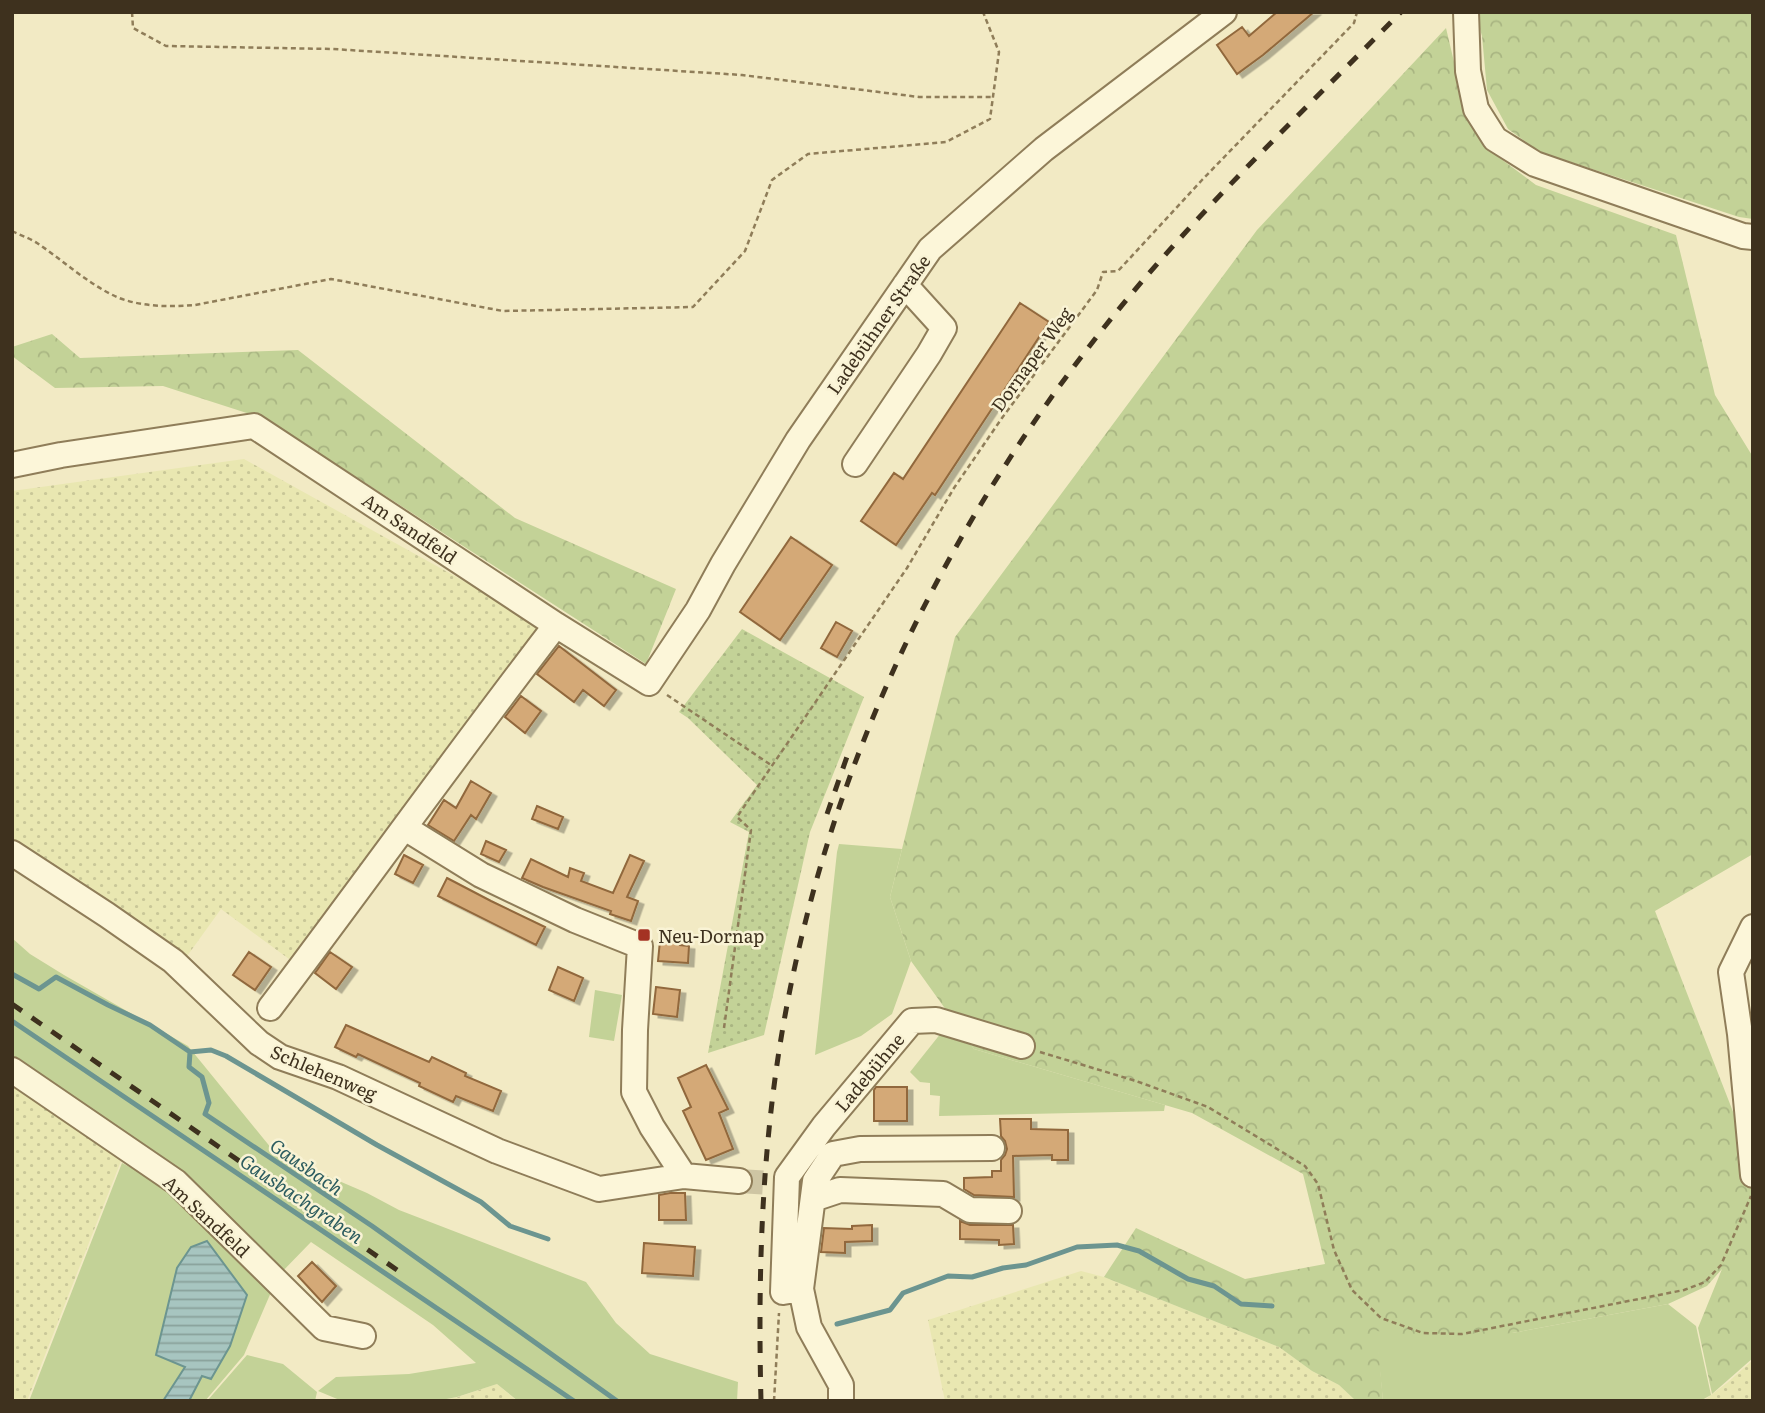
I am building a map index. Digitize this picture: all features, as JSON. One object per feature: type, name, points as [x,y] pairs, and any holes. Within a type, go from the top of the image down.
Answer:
[{"type":"street","name":"Ladebühner Straße","points":[[649,683],[698,610],[798,440],[930,249],[1044,149],[1224,12]]},
{"type":"street","points":[[1466,12],[1468,71],[1475,109],[1495,139],[1535,164],[1743,236],[1753,237]]},
{"type":"street","points":[[855,464],[944,328],[905,285]]},
{"type":"street","name":"Am Sandfeld","points":[[12,465],[254,426],[556,625],[649,683]]},
{"type":"street","points":[[271,1009],[483,719],[556,625]]},
{"type":"street","points":[[405,828],[481,875],[575,920],[640,946],[634,1092],[652,1127],[684,1177],[739,1181]]},
{"type":"street","name":"Schlehenweg","points":[[12,853],[173,961],[259,1043],[280,1057],[338,1077],[497,1151],[599,1189],[684,1177]]},
{"type":"street","points":[[1753,927],[1731,972],[1740,1034],[1753,1175]]},
{"type":"street","name":"Ladebühne","points":[[841,1401],[841,1385],[792,1291],[779,1183],[787,1177],[824,1126],[912,1021],[936,1020],[1022,1046]]},
{"type":"street","name":"Am Sandfeld","points":[[12,1070],[176,1182],[324,1328],[363,1336]]},
{"type":"street","name":"Ladebühne","points":[[792,1291],[815,1181],[833,1154],[860,1149],[992,1148]]},
{"type":"street","points":[[813,1199],[840,1191],[943,1194],[970,1210],[1009,1211]]},
{"type":"path","points":[[132,12],[133,28],[166,46],[333,49],[742,75],[919,97],[993,97]]},
{"type":"path","points":[[12,231],[35,242],[104,290],[122,299],[152,306],[195,305],[331,279],[503,311],[693,307],[745,251],[772,180],[808,154],[946,142],[990,119],[999,52],[983,12]]},
{"type":"path","name":"Dornaper Weg","points":[[771,765],[907,568],[961,478],[1002,418],[1097,290],[1102,272],[1118,271],[1354,23],[1357,12]]},
{"type":"path","points":[[649,683],[771,765],[737,817],[751,830],[724,1028]]},
{"type":"path","points":[[1022,1046],[1208,1107],[1306,1166],[1318,1184],[1334,1250],[1352,1290],[1381,1318],[1423,1333],[1462,1334],[1684,1290],[1705,1282],[1721,1265],[1753,1193]]},
{"type":"path","points":[[774,1401],[777,1325],[792,1291]]},
{"type":"shaded area","points":[[244,459],[543,625],[289,959],[221,909],[185,959],[12,844],[12,491]]},
{"type":"shaded area","points":[[12,1083],[121,1161],[27,1401],[12,1401]]},
{"type":"shaded area","points":[[1081,1271],[1104,1277],[1279,1347],[1312,1371],[1339,1385],[1356,1401],[945,1401],[928,1320]]},
{"type":"shaded area","points":[[1753,1360],[1753,1401],[1703,1401],[1727,1383]]},
{"type":"shaded area","points":[[497,1384],[517,1401],[438,1401],[458,1397]]},
{"type":"green space","points":[[1475,12],[1753,12],[1753,219],[1739,217],[1540,152],[1508,129],[1487,90],[1482,36]]},
{"type":"green space","points":[[1446,28],[1467,117],[1493,153],[1536,185],[1676,235],[1715,395],[1753,457],[1753,854],[1655,911],[1737,1122],[1753,1102],[1753,1358],[1712,1394],[1698,1328],[1722,1269],[1707,1286],[1668,1304],[1512,1333],[1474,1339],[1424,1340],[1377,1331],[1383,1401],[1356,1401],[1339,1385],[1312,1371],[1279,1347],[1104,1277],[1136,1228],[1245,1279],[1325,1264],[1303,1174],[1192,1113],[974,1049],[911,961],[890,897],[955,637],[1257,230]]},
{"type":"green space","points":[[52,334],[80,358],[298,350],[515,518],[676,589],[646,664],[268,420],[163,386],[55,388],[12,356],[12,347]]},
{"type":"green space","points":[[742,629],[864,697],[810,832],[764,1035],[708,1053],[749,832],[730,822],[757,785],[679,712]]},
{"type":"green space","points":[[839,844],[902,849],[890,897],[911,961],[892,1014],[861,1036],[815,1055],[837,852]]},
{"type":"green space","points":[[12,938],[30,954],[64,975],[188,1046],[276,1154],[367,1193],[399,1210],[586,1282],[616,1323],[650,1354],[738,1382],[737,1401],[518,1401],[497,1384],[436,1401],[342,1401],[318,1391],[336,1377],[409,1374],[476,1363],[433,1325],[311,1242],[278,1276],[244,1355],[205,1401],[29,1401],[122,1163],[161,1183],[108,1132],[12,1057]]},
{"type":"green space","points":[[595,990],[622,995],[614,1041],[589,1037]]},
{"type":"green space","points":[[945,1028],[960,1030],[974,1049],[1165,1105],[1164,1111],[939,1116],[940,1096],[930,1095],[930,1083],[920,1082],[910,1072]]},
{"type":"green space","points":[[1668,1304],[1696,1326],[1711,1395],[1700,1401],[1383,1401],[1376,1331],[1512,1333]]},
{"type":"green space","points":[[247,1355],[283,1364],[317,1392],[315,1401],[207,1401]]},
{"type":"water","points":[[207,1241],[247,1295],[230,1346],[211,1379],[202,1376],[189,1401],[163,1401],[185,1367],[156,1355],[177,1268],[191,1247]]},
{"type":"building","points":[[1277,12],[1314,12],[1237,74],[1217,45],[1242,27],[1249,36]]},
{"type":"building","points":[[1020,303],[1049,322],[935,495],[932,493],[896,545],[861,521],[894,473],[903,479]]},
{"type":"building","points":[[791,537],[832,565],[780,640],[740,612]]},
{"type":"building","points":[[836,622],[852,631],[837,657],[821,648]]},
{"type":"building","points":[[559,646],[616,690],[604,706],[583,690],[574,702],[537,674]]},
{"type":"building","points":[[521,696],[541,711],[525,733],[505,717]]},
{"type":"building","points":[[471,781],[491,793],[476,819],[471,815],[454,841],[428,825],[444,800],[456,808]]},
{"type":"building","points":[[537,806],[563,817],[558,829],[532,819]]},
{"type":"building","points":[[486,841],[506,850],[499,862],[481,854]]},
{"type":"building","points":[[404,855],[423,865],[413,883],[395,874]]},
{"type":"building","points":[[630,855],[644,861],[627,897],[638,901],[631,921],[522,878],[531,859],[568,877],[570,868],[584,873],[581,881],[613,893]]},
{"type":"building","points":[[447,878],[545,927],[536,945],[438,896]]},
{"type":"building","points":[[660,941],[680,942],[680,945],[689,946],[688,963],[658,961]]},
{"type":"building","points":[[249,952],[271,967],[255,990],[233,975]]},
{"type":"building","points":[[330,952],[352,967],[336,989],[315,973]]},
{"type":"building","points":[[558,967],[583,978],[574,1001],[549,990]]},
{"type":"building","points":[[656,987],[680,990],[677,1017],[653,1014]]},
{"type":"building","points":[[346,1025],[429,1062],[432,1057],[466,1073],[465,1076],[501,1091],[493,1111],[456,1096],[453,1102],[358,1054],[356,1057],[335,1047]]},
{"type":"building","points":[[706,1065],[728,1109],[719,1113],[733,1149],[706,1160],[683,1111],[691,1107],[678,1078]]},
{"type":"building","points":[[876,1087],[907,1087],[907,1121],[874,1121]]},
{"type":"building","points":[[1000,1119],[1031,1119],[1031,1129],[1068,1130],[1068,1160],[1052,1160],[1052,1155],[1013,1156],[1014,1197],[974,1195],[964,1189],[964,1178],[992,1177],[992,1171],[1001,1171],[1001,1160],[1007,1149],[1001,1136]]},
{"type":"building","points":[[685,1193],[686,1220],[659,1220],[659,1195]]},
{"type":"building","points":[[960,1221],[970,1225],[1013,1225],[1014,1244],[999,1245],[999,1240],[960,1239]]},
{"type":"building","points":[[872,1225],[872,1241],[845,1242],[845,1253],[821,1252],[824,1228],[852,1229],[852,1226]]},
{"type":"building","points":[[644,1243],[695,1247],[693,1276],[642,1273]]},
{"type":"building","points":[[312,1262],[336,1286],[322,1302],[298,1276]]},
{"type":"waterway","name":"Gausbach","points":[[12,974],[39,989],[56,977],[150,1025],[190,1052],[189,1067],[202,1077],[209,1103],[205,1114],[372,1226],[617,1401]]},
{"type":"waterway","name":"Gausbachgraben","points":[[12,1021],[574,1401]]},
{"type":"waterway","points":[[190,1052],[211,1050],[226,1056],[377,1145],[481,1202],[510,1226],[548,1239]]},
{"type":"waterway","points":[[837,1324],[890,1310],[903,1293],[948,1276],[972,1277],[1026,1265],[1077,1247],[1117,1245],[1139,1251],[1188,1279],[1214,1286],[1241,1304],[1272,1306]]},
{"type":"tunnel","points":[[739,1181],[772,1183]]},
{"type":"railway","points":[[761,1401],[762,1226],[768,1138],[779,1051],[798,952],[824,854],[856,759],[895,667],[939,577],[990,490],[1045,406],[1106,325],[1212,204],[1401,12]]},
{"type":"railway","points":[[827,814],[850,748]]},
{"type":"railway","points":[[12,1004],[400,1272]]},
{"type":"place","name":"Neu-Dornap","points":[[644,935]]}]
